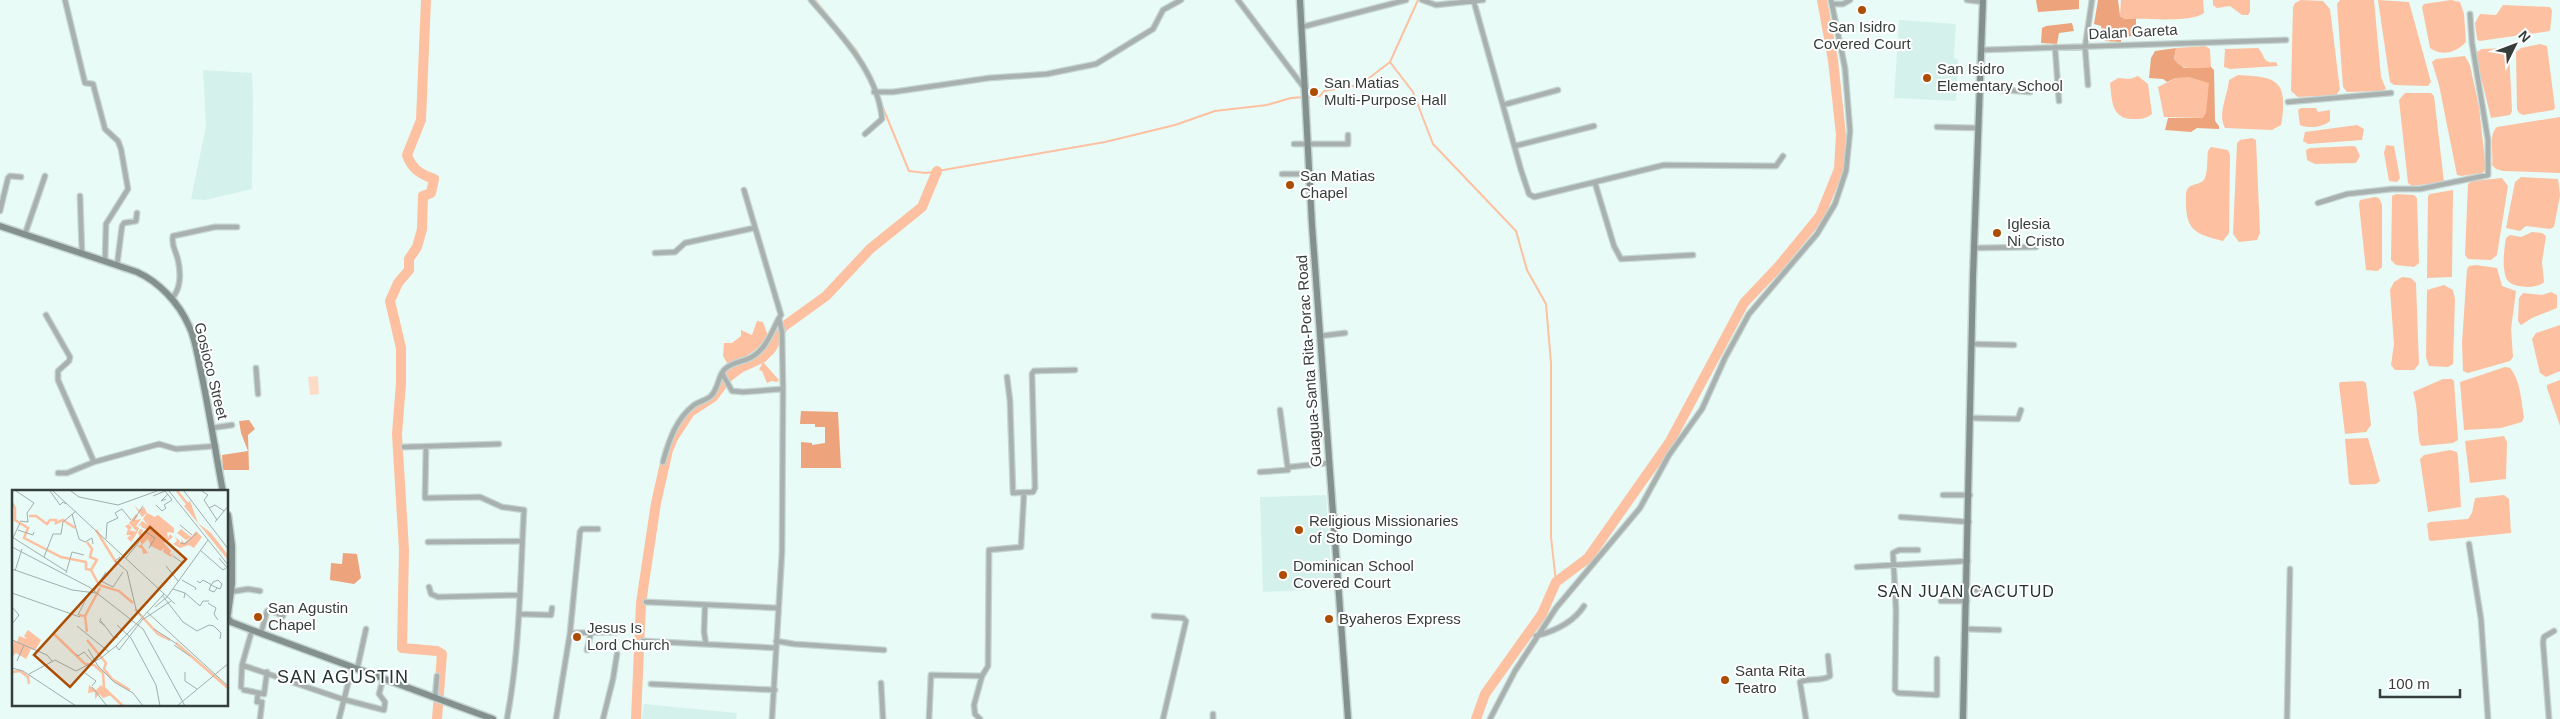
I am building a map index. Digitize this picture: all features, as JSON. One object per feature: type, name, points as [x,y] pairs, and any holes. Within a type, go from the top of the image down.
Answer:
[{"type":"street","points":[[65,0],[85,83],[93,84],[105,129],[118,141],[128,184],[126,195],[106,224],[105,261]]},
{"type":"street","points":[[811,0],[855,52],[881,109],[882,119],[865,134]]},
{"type":"street","points":[[874,92],[893,92],[988,78],[1047,74],[1096,64],[1154,29],[1164,10],[1181,0]]},
{"type":"street","points":[[1238,0],[1306,94]]},
{"type":"street","name":"Guagua-Santa Rita-Porac Road","points":[[1300,0],[1320,336],[1348,719]]},
{"type":"street","points":[[1302,27],[1406,0]]},
{"type":"street","points":[[1422,0],[1436,5],[1483,0]]},
{"type":"street","points":[[1490,719],[1536,636],[1582,575],[1620,534],[1640,508],[1669,455],[1702,409],[1717,380],[1725,358],[1749,314],[1817,234],[1835,204],[1846,171],[1850,130],[1844,68],[1831,2],[1844,4],[1850,0]]},
{"type":"street","points":[[1963,719],[1968,589],[1974,248],[1983,1],[1967,0]]},
{"type":"street","points":[[2088,85],[2085,47],[2092,0]]},
{"type":"street","points":[[1474,2],[1529,194],[1534,197],[1664,165],[1776,166],[1783,156]]},
{"type":"street","points":[[2318,203],[2348,194],[2392,188],[2420,190],[2488,175],[2488,140],[2472,43],[2470,14]]},
{"type":"street","name":"Dalan Gareta","points":[[1982,50],[2286,40]]},
{"type":"street","points":[[2055,47],[2059,100]]},
{"type":"street","points":[[1980,88],[2030,92]]},
{"type":"street","points":[[1503,105],[1558,90]]},
{"type":"street","points":[[2288,102],[2391,93]]},
{"type":"street","points":[[1515,146],[1594,126]]},
{"type":"street","points":[[1937,127],[1978,128]]},
{"type":"street","points":[[1294,144],[1348,144],[1348,135]]},
{"type":"street","points":[[1282,174],[1310,174]]},
{"type":"street","points":[[0,211],[8,178],[14,176],[21,177]]},
{"type":"street","points":[[25,234],[45,176]]},
{"type":"street","points":[[1595,183],[1614,246],[1620,259],[1693,256]]},
{"type":"street","points":[[744,190],[781,315],[782,332],[782,552],[772,719]]},
{"type":"street","points":[[80,196],[82,254]]},
{"type":"street","points":[[117,265],[122,226],[124,223],[136,221],[137,213]]},
{"type":"street","name":"Gosioco Street","points":[[0,226],[150,278],[172,298],[184,316],[192,334],[216,446],[223,490]]},
{"type":"street","points":[[172,298],[179,288],[178,260],[173,248],[173,236],[215,227],[237,227]]},
{"type":"street","points":[[655,253],[675,252],[685,243],[754,228]]},
{"type":"street","points":[[1974,248],[2036,247]]},
{"type":"street","points":[[46,315],[70,357],[70,361],[58,371],[58,380],[94,462]]},
{"type":"street","points":[[663,462],[670,437],[680,420],[696,404],[712,395],[719,385],[722,372],[726,367],[749,358],[761,349],[780,320]]},
{"type":"street","points":[[1320,336],[1345,334]]},
{"type":"street","points":[[1973,344],[2014,345]]},
{"type":"street","points":[[256,368],[258,394]]},
{"type":"street","points":[[1007,377],[1010,401],[1013,493],[1024,493],[1033,492],[1035,488],[1032,374],[1034,371],[1075,370]]},
{"type":"street","points":[[722,372],[732,391],[783,389]]},
{"type":"street","points":[[1280,410],[1289,467]]},
{"type":"street","points":[[1971,418],[2018,419],[2021,410]]},
{"type":"street","points":[[212,428],[232,425]]},
{"type":"street","points":[[58,473],[67,473],[94,462],[159,444],[176,449],[216,446]]},
{"type":"street","points":[[404,447],[499,444]]},
{"type":"street","points":[[426,447],[425,498],[480,497],[502,507],[524,510],[520,614],[513,688],[507,719]]},
{"type":"street","points":[[1260,472],[1288,470],[1289,467],[1329,463]]},
{"type":"street","points":[[980,719],[975,714],[974,705],[982,676],[988,666],[989,550],[1021,547],[1024,493]]},
{"type":"street","points":[[1943,495],[1970,495]]},
{"type":"street","points":[[1901,517],[1969,522]]},
{"type":"street","points":[[229,522],[232,546],[229,603]]},
{"type":"street","points":[[556,719],[570,632],[580,532],[582,528],[598,529]]},
{"type":"street","points":[[428,542],[522,541]]},
{"type":"street","points":[[2469,544],[2481,620],[2488,719]]},
{"type":"street","points":[[1918,550],[1895,551],[1893,553],[1896,610],[1895,690],[1898,693],[1937,695],[1937,660]]},
{"type":"street","points":[[1856,567],[1968,561]]},
{"type":"street","points":[[2287,719],[2290,569]]},
{"type":"street","points":[[430,587],[430,594],[438,598],[520,595]]},
{"type":"street","points":[[1968,589],[1998,593]]},
{"type":"street","points":[[230,592],[260,591]]},
{"type":"street","points":[[1941,601],[1967,601]]},
{"type":"street","points":[[646,602],[778,608]]},
{"type":"street","points":[[705,605],[704,632],[706,644]]},
{"type":"street","points":[[1536,636],[1554,630],[1576,618],[1584,606]]},
{"type":"street","points":[[520,614],[551,615],[552,608]]},
{"type":"street","points":[[261,634],[267,611],[270,610],[283,616]]},
{"type":"street","points":[[1154,616],[1183,618],[1186,621],[1163,719]]},
{"type":"street","points":[[229,619],[231,622],[261,634],[493,719]]},
{"type":"street","points":[[339,719],[342,699],[355,669],[366,629]]},
{"type":"street","points":[[1966,629],[1999,630]]},
{"type":"street","points":[[252,630],[242,665],[242,689],[264,694],[267,672]]},
{"type":"street","points":[[2549,719],[2543,642],[2544,636],[2554,631]]},
{"type":"street","points":[[570,632],[617,632]]},
{"type":"street","points":[[587,650],[591,633]]},
{"type":"street","points":[[643,641],[776,648]]},
{"type":"street","points":[[776,641],[884,650]]},
{"type":"street","points":[[603,719],[617,654]]},
{"type":"street","points":[[1806,719],[1800,682],[1830,676],[1828,656]]},
{"type":"street","points":[[242,665],[342,699],[384,710],[385,702],[379,694],[383,679]]},
{"type":"street","points":[[929,719],[931,675],[982,676]]},
{"type":"street","points":[[437,676],[437,699]]},
{"type":"street","points":[[881,683],[883,719]]},
{"type":"street","points":[[651,684],[775,690]]},
{"type":"street","points":[[258,693],[257,702],[262,702],[260,719]]},
{"type":"shaded area","points":[[2036,0],[2079,0],[2079,9],[2038,12]]},
{"type":"shaded area","points":[[2098,0],[2118,0],[2120,16],[2125,19],[2136,18],[2136,30],[2132,36],[2121,37],[2121,42],[2105,41],[2101,26],[2094,24]]},
{"type":"shaded area","points":[[2121,0],[2203,0],[2204,13],[2198,16],[2178,19],[2125,19],[2120,16]]},
{"type":"shaded area","points":[[2213,0],[2250,0],[2250,12],[2248,15],[2242,15],[2230,6],[2217,8],[2213,5]]},
{"type":"shaded area","points":[[2301,0],[2323,1],[2330,9],[2340,90],[2336,95],[2298,97],[2291,91],[2293,7],[2295,3]]},
{"type":"shaded area","points":[[2340,0],[2374,0],[2381,77],[2386,89],[2382,91],[2347,92],[2343,87],[2337,4]]},
{"type":"shaded area","points":[[2378,0],[2409,2],[2431,82],[2428,86],[2394,85],[2390,82]]},
{"type":"shaded area","points":[[2451,0],[2460,2],[2464,14],[2466,42],[2454,51],[2444,53],[2430,48],[2422,7],[2424,4]]},
{"type":"shaded area","points":[[2503,5],[2550,7],[2552,11],[2550,31],[2479,41],[2477,39],[2475,23],[2480,14],[2496,15]]},
{"type":"shaded area","name":"San Isidro Elementary School","points":[[1899,20],[1956,24],[1954,58],[1958,59],[1956,101],[1894,98]]},
{"type":"shaded area","points":[[2072,23],[2074,31],[2059,33],[2057,44],[2041,43],[2042,28]]},
{"type":"shaded area","points":[[2540,44],[2547,46],[2555,108],[2553,110],[2523,115],[2517,109],[2516,52],[2521,48]]},
{"type":"shaded area","points":[[2205,46],[2210,49],[2211,67],[2186,68],[2174,59],[2176,48]]},
{"type":"shaded area","points":[[2176,48],[2174,59],[2184,68],[2211,67],[2214,70],[2215,121],[2219,129],[2197,128],[2191,132],[2165,130],[2168,118],[2203,118],[2176,78],[2167,82],[2163,79],[2149,78],[2151,58],[2155,51]]},
{"type":"shaded area","points":[[2258,48],[2266,61],[2276,62],[2278,66],[2230,69],[2224,67],[2225,49]]},
{"type":"shaded area","points":[[2504,48],[2509,50],[2512,111],[2510,115],[2491,118],[2475,53],[2482,49]]},
{"type":"shaded area","points":[[2465,56],[2470,65],[2479,107],[2486,170],[2482,173],[2461,176],[2457,175],[2439,85],[2432,62],[2436,59]]},
{"type":"shaded area","points":[[203,70],[252,73],[253,97],[252,189],[205,200],[191,199],[206,126]]},
{"type":"shaded area","points":[[2238,75],[2261,77],[2274,81],[2279,86],[2283,101],[2281,125],[2272,130],[2225,128],[2222,111],[2229,80]]},
{"type":"shaded area","points":[[2138,76],[2148,84],[2152,114],[2147,117],[2133,119],[2120,116],[2114,107],[2110,83],[2118,78],[2130,79]]},
{"type":"shaded area","points":[[2189,77],[2209,83],[2206,113],[2203,118],[2164,117],[2158,87],[2176,78]]},
{"type":"shaded area","points":[[2405,93],[2431,93],[2434,96],[2444,182],[2412,186],[2408,183],[2399,100]]},
{"type":"shaded area","points":[[2301,108],[2316,108],[2318,112],[2330,110],[2330,121],[2316,127],[2300,125],[2298,110]]},
{"type":"shaded area","points":[[2560,117],[2560,173],[2503,171],[2496,169],[2492,165],[2492,139],[2494,130],[2497,127]]},
{"type":"shaded area","points":[[2357,125],[2364,129],[2362,140],[2308,144],[2303,141],[2305,132]]},
{"type":"shaded area","points":[[2252,138],[2256,140],[2260,233],[2257,240],[2239,242],[2233,234],[2237,143],[2240,140]]},
{"type":"shaded area","points":[[2386,145],[2394,146],[2400,178],[2397,182],[2389,181],[2384,153]]},
{"type":"shaded area","points":[[2211,147],[2228,150],[2230,155],[2229,233],[2223,241],[2194,230],[2186,212],[2187,190],[2189,187],[2202,182],[2205,178],[2208,151]]},
{"type":"shaded area","points":[[2356,147],[2360,156],[2356,163],[2315,164],[2307,160],[2306,150],[2310,148]]},
{"type":"shaded area","points":[[2521,177],[2558,179],[2560,195],[2554,227],[2550,229],[2526,226],[2520,231],[2506,228],[2515,182]]},
{"type":"shaded area","points":[[2502,178],[2508,186],[2497,255],[2491,260],[2468,259],[2465,255],[2468,184],[2472,181]]},
{"type":"shaded area","points":[[2453,190],[2452,277],[2427,278],[2428,196]]},
{"type":"shaded area","points":[[2396,194],[2414,195],[2417,198],[2419,263],[2414,267],[2396,265],[2391,260],[2392,196]]},
{"type":"shaded area","points":[[2379,198],[2382,205],[2382,267],[2378,271],[2366,270],[2359,204],[2360,200]]},
{"type":"shaded area","points":[[2532,232],[2542,233],[2546,236],[2542,262],[2544,282],[2541,285],[2530,287],[2518,286],[2512,284],[2506,278],[2504,258],[2506,238],[2510,235],[2521,237]]},
{"type":"shaded area","points":[[2469,266],[2497,268],[2502,286],[2516,291],[2511,329],[2513,357],[2510,361],[2468,373],[2463,371],[2462,343],[2467,269]]},
{"type":"shaded area","points":[[2402,277],[2411,278],[2416,283],[2419,364],[2414,370],[2395,370],[2391,365],[2394,344],[2390,290],[2394,282]]},
{"type":"shaded area","points":[[2444,285],[2453,290],[2455,299],[2453,364],[2448,367],[2429,366],[2426,357],[2427,290]]},
{"type":"shaded area","points":[[2551,292],[2557,295],[2557,308],[2532,318],[2521,325],[2518,321],[2519,298],[2523,293],[2542,295]]},
{"type":"shaded area","points":[[757,321],[763,322],[768,336],[756,349],[744,357],[727,363],[723,356],[724,343],[732,343],[741,336],[741,330],[752,335]]},
{"type":"shaded area","points":[[2560,325],[2560,371],[2546,377],[2540,373],[2532,339],[2536,333]]},
{"type":"shaded area","points":[[763,362],[779,380],[777,382],[767,383],[762,371],[759,370]]},
{"type":"shaded area","points":[[2505,367],[2510,368],[2514,373],[2518,385],[2524,417],[2522,422],[2501,428],[2464,430],[2460,382]]},
{"type":"shaded area","points":[[318,376],[319,394],[310,395],[308,377]]},
{"type":"shaded area","points":[[2443,379],[2452,379],[2454,381],[2458,440],[2453,443],[2422,446],[2419,438],[2413,392]]},
{"type":"shaded area","points":[[2560,380],[2560,426],[2547,385]]},
{"type":"shaded area","points":[[2363,381],[2366,383],[2371,425],[2366,432],[2345,434],[2339,384],[2340,382]]},
{"type":"shaded area","points":[[801,411],[838,412],[841,468],[801,468],[801,442],[812,443],[812,445],[825,443],[825,427],[815,427],[815,424],[800,424]]},
{"type":"shaded area","points":[[249,420],[255,429],[248,435],[249,470],[223,470],[222,455],[248,451],[241,433],[239,421]]},
{"type":"shaded area","points":[[2504,436],[2507,442],[2506,479],[2470,483],[2465,441]]},
{"type":"shaded area","points":[[2368,438],[2380,481],[2376,484],[2349,484],[2345,439]]},
{"type":"shaded area","points":[[2450,450],[2457,452],[2458,457],[2461,507],[2428,512],[2420,459],[2424,455]]},
{"type":"shaded area","points":[[1326,495],[1332,585],[1309,586],[1309,590],[1263,592],[1260,497]]},
{"type":"shaded area","points":[[2504,495],[2509,499],[2511,533],[2429,540],[2427,524],[2430,522],[2468,519],[2472,513],[2475,498]]},
{"type":"shaded area","points":[[343,553],[357,554],[361,578],[354,584],[330,580],[331,563],[342,564]]},
{"type":"shaded area","points":[[644,704],[737,713],[736,719],[642,719]]},
{"type":"waterway","points":[[426,0],[421,120],[407,155],[411,164],[417,170],[434,179],[431,193],[423,196],[422,229],[417,247],[409,259],[409,270],[398,283],[390,301],[401,348],[401,383],[397,434],[404,550],[402,648],[437,651],[442,654],[437,719]]},
{"type":"waterway","points":[[815,0],[856,50],[866,68]]},
{"type":"waterway","points":[[1418,0],[1390,62],[1413,92],[1433,144],[1516,231],[1527,270],[1546,304],[1551,363],[1551,537],[1556,582]]},
{"type":"waterway","points":[[1476,719],[1485,694],[1542,614],[1556,582],[1588,558],[1669,443],[1744,303],[1779,266],[1820,216],[1839,169],[1841,135],[1833,60],[1822,0]]},
{"type":"waterway","points":[[881,103],[909,171],[926,173],[1105,142],[1175,125],[1215,111],[1267,105],[1291,98],[1320,96],[1324,91],[1360,85],[1390,62]]},
{"type":"waterway","points":[[636,719],[641,603],[656,503],[668,450],[673,438],[690,412],[713,397],[728,377],[740,368],[762,358],[771,349],[783,327],[826,296],[870,249],[922,207],[937,171]]},
{"type":"place","name":"San Isidro Covered Court","points":[[1862,10]]},
{"type":"place","name":"San Isidro Elementary School","points":[[1927,78]]},
{"type":"place","name":"San Matias Multi-Purpose Hall","points":[[1314,92]]},
{"type":"place","name":"San Matias Chapel","points":[[1290,185]]},
{"type":"place","name":"Iglesia Ni Cristo","points":[[1997,233]]},
{"type":"place","name":"Religious Missionaries of Sto Domingo","points":[[1299,530]]},
{"type":"place","name":"Dominican School Covered Court","points":[[1283,575]]},
{"type":"place","name":"San Agustin Chapel","points":[[258,617]]},
{"type":"place","name":"Byaheros Express","points":[[1329,619]]},
{"type":"place","name":"Jesus Is Lord Church","points":[[577,637]]},
{"type":"place","name":"Santa Rita Teatro","points":[[1725,680]]},
{"type":"district","name":"SAN JUAN CACUTUD","points":[[1966,591]]},
{"type":"district","name":"SAN AGUSTIN","points":[[343,677]]}]
